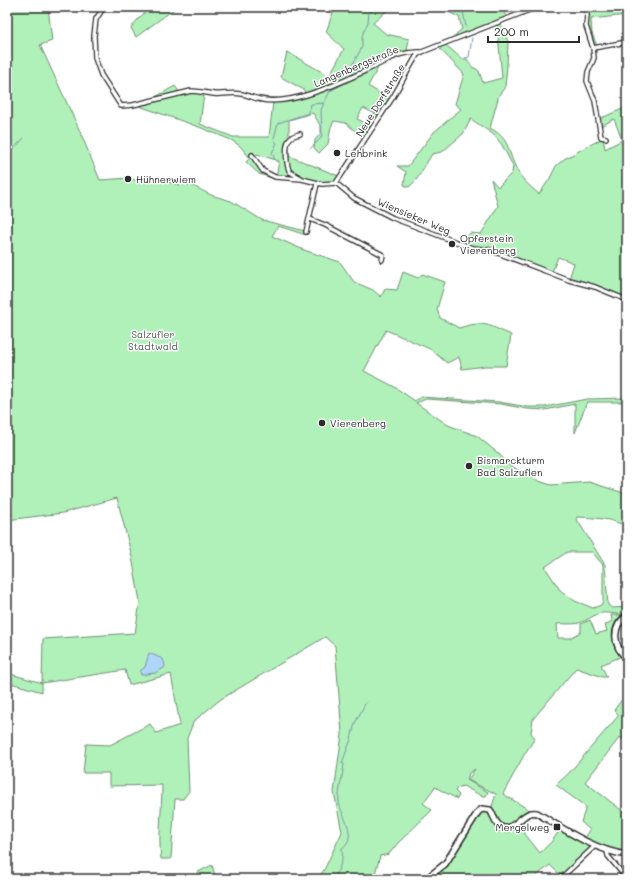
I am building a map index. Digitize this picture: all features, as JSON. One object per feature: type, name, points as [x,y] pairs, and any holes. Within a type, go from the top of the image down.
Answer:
[{"type":"main road","points":[[627,616],[620,621],[615,638],[621,652],[627,658]]},
{"type":"main road","points":[[426,879],[445,864],[478,812],[482,810],[490,810],[498,824],[505,828],[512,827],[531,812],[537,813],[595,846],[627,855]]},
{"type":"street","name":"Langenbergstraße","points":[[104,7],[96,19],[94,36],[95,58],[100,75],[121,106],[133,105],[190,91],[215,94],[233,93],[260,100],[283,101],[306,95],[333,85],[372,68],[394,56],[422,52]]},
{"type":"street","points":[[422,52],[538,7]]},
{"type":"street","points":[[586,7],[586,26],[593,48],[594,58],[588,72],[587,81],[595,101],[601,137],[606,138]]},
{"type":"street","points":[[593,48],[627,42]]},
{"type":"street","name":"Neue Dorfstraße","points":[[336,183],[393,97],[417,55],[422,52]]},
{"type":"street","points":[[300,134],[291,137],[288,140],[287,163],[290,172],[302,179],[317,184],[327,185],[336,183]]},
{"type":"street","points":[[252,155],[260,168],[270,175],[278,178],[302,179]]},
{"type":"street","name":"Wiensieker Weg","points":[[336,183],[354,198],[394,218],[472,248],[490,250],[569,280],[595,287],[627,300]]},
{"type":"street","points":[[306,232],[317,184]]},
{"type":"street","points":[[310,219],[383,256],[382,260]]},
{"type":"street","points":[[560,879],[595,846]]},
{"type":"street","points":[[607,850],[608,856],[627,879]]},
{"type":"green space","name":"Salzufler Stadtwald","points":[[7,7],[48,7],[52,41],[40,45],[79,129],[100,180],[130,178],[137,181],[164,181],[180,185],[181,183],[193,186],[211,195],[231,201],[262,220],[305,231],[315,184],[318,185],[306,235],[278,226],[272,236],[304,250],[340,262],[354,282],[373,290],[381,297],[385,289],[397,290],[403,272],[418,278],[422,274],[445,282],[437,309],[440,318],[459,328],[480,324],[511,335],[506,366],[485,366],[462,369],[459,357],[447,363],[430,349],[386,330],[364,371],[393,386],[415,401],[421,397],[499,402],[528,407],[545,407],[587,399],[627,398],[627,400],[620,402],[587,402],[575,433],[575,404],[545,410],[527,409],[501,404],[426,399],[416,403],[448,425],[477,436],[499,454],[509,465],[539,481],[551,485],[589,482],[627,494],[627,527],[603,519],[576,518],[605,565],[608,605],[612,608],[627,607],[627,613],[602,613],[579,623],[557,624],[558,638],[570,638],[581,632],[581,624],[590,620],[596,634],[607,631],[605,625],[612,621],[611,615],[621,615],[622,617],[616,626],[622,656],[601,665],[607,677],[576,668],[533,719],[531,733],[535,738],[503,794],[531,811],[511,826],[506,827],[498,823],[491,809],[496,794],[468,780],[475,769],[469,773],[467,780],[488,792],[486,796],[482,796],[463,786],[457,788],[455,791],[459,795],[457,799],[435,787],[423,803],[432,810],[398,843],[389,854],[380,856],[375,874],[363,878],[343,876],[341,879],[317,879],[324,870],[342,832],[334,792],[342,734],[335,646],[325,637],[221,699],[194,721],[187,738],[189,791],[183,799],[175,799],[171,859],[161,859],[160,831],[162,785],[109,786],[109,773],[83,773],[86,744],[110,745],[150,724],[156,733],[180,725],[171,674],[129,685],[125,670],[42,683],[43,639],[135,633],[140,602],[132,557],[117,498],[63,513],[7,520]],"holes":[[[567,552],[592,552],[603,565],[603,601],[601,605],[593,608],[575,601],[560,590],[545,567]]]},
{"type":"green space","points":[[151,7],[177,7],[136,37],[131,28]]},
{"type":"green space","points":[[335,7],[355,7],[365,9],[367,7],[391,7],[373,23],[386,34],[409,39],[407,51],[394,54],[370,68],[379,66],[368,86],[389,99],[378,115],[363,108],[357,119],[372,126],[364,139],[346,123],[334,121],[331,127],[328,144],[319,153],[314,148],[315,140],[321,133],[321,127],[313,113],[289,120],[289,156],[339,176],[335,182],[322,183],[276,177],[279,161],[257,154],[254,158],[262,172],[275,179],[259,174],[246,162],[250,158],[240,146],[231,140],[139,106],[175,86],[180,93],[190,90],[217,93],[235,91],[261,97],[278,98],[278,100],[305,95],[304,90],[281,77],[287,52],[329,76],[344,49],[326,32]],"holes":[[[204,94],[215,96],[232,94],[241,95],[259,102],[273,102],[269,137],[233,137],[200,124]]]},
{"type":"green space","points":[[432,7],[501,7],[507,18],[455,38],[456,34],[462,29],[459,17]]},
{"type":"green space","points":[[587,7],[627,7],[627,15],[591,19],[592,33],[597,46],[593,47],[587,26]]},
{"type":"green space","points":[[501,23],[502,29],[508,41],[505,87],[499,95],[490,128],[501,136],[507,144],[519,174],[528,185],[539,194],[549,180],[556,166],[564,159],[603,138],[605,149],[622,140],[614,119],[601,126],[599,119],[627,107],[627,299],[569,279],[574,263],[558,257],[552,272],[505,256],[491,249],[462,243],[470,233],[481,234],[498,206],[491,179],[498,187],[512,173],[513,166],[502,145],[494,135],[471,119],[463,134],[442,152],[432,154],[417,179],[409,187],[404,185],[406,172],[397,166],[408,166],[434,132],[461,109],[455,104],[464,74],[439,48],[446,45],[462,59],[467,59],[473,68],[479,71],[483,83],[502,78],[497,24]]},
{"type":"green space","points":[[7,673],[42,683],[42,692],[7,682]]},
{"type":"green space","points":[[627,693],[627,735],[624,740],[620,737],[585,782],[624,812],[627,808],[627,853],[599,846],[585,838],[590,830],[581,822],[586,807],[556,785],[569,773],[619,715],[614,710]]},
{"type":"green space","points":[[486,810],[506,829],[522,820],[525,834],[540,853],[552,841],[561,828],[592,846],[561,876],[550,865],[534,878],[535,879],[428,879],[435,874],[478,813]]},
{"type":"green space","points":[[212,865],[216,879],[199,879],[198,872]]},
{"type":"water","points":[[149,653],[163,659],[165,665],[164,668],[155,673],[141,675],[140,671],[145,667]]},
{"type":"waterway","points":[[346,77],[362,47],[362,36],[368,22],[369,12],[374,10],[375,7]]},
{"type":"waterway","points":[[462,7],[466,27]]},
{"type":"waterway","points":[[465,58],[469,57],[472,38]]},
{"type":"waterway","points":[[274,138],[278,123],[309,113],[311,104],[324,103],[330,91],[345,83]]},
{"type":"waterway","points":[[310,149],[322,135],[321,110],[324,103]]},
{"type":"waterway","points":[[7,155],[24,138]]},
{"type":"waterway","points":[[274,141],[277,143],[272,153],[276,162]]},
{"type":"waterway","points":[[332,879],[340,865],[342,848],[347,843],[349,838],[348,826],[339,802],[344,764],[342,763],[355,723],[366,702]]},
{"type":"place","name":"Lehbrink","points":[[337,153]]},
{"type":"place","name":"Hühnerwiem","points":[[128,179]]},
{"type":"place","name":"Opferstein Vierenberg","points":[[452,244]]},
{"type":"place","name":"Vierenberg","points":[[322,423]]},
{"type":"place","name":"Bismarckturm Bad Salzuflen","points":[[469,466]]},
{"type":"place","name":"Mergelweg","points":[[557,827]]}]
